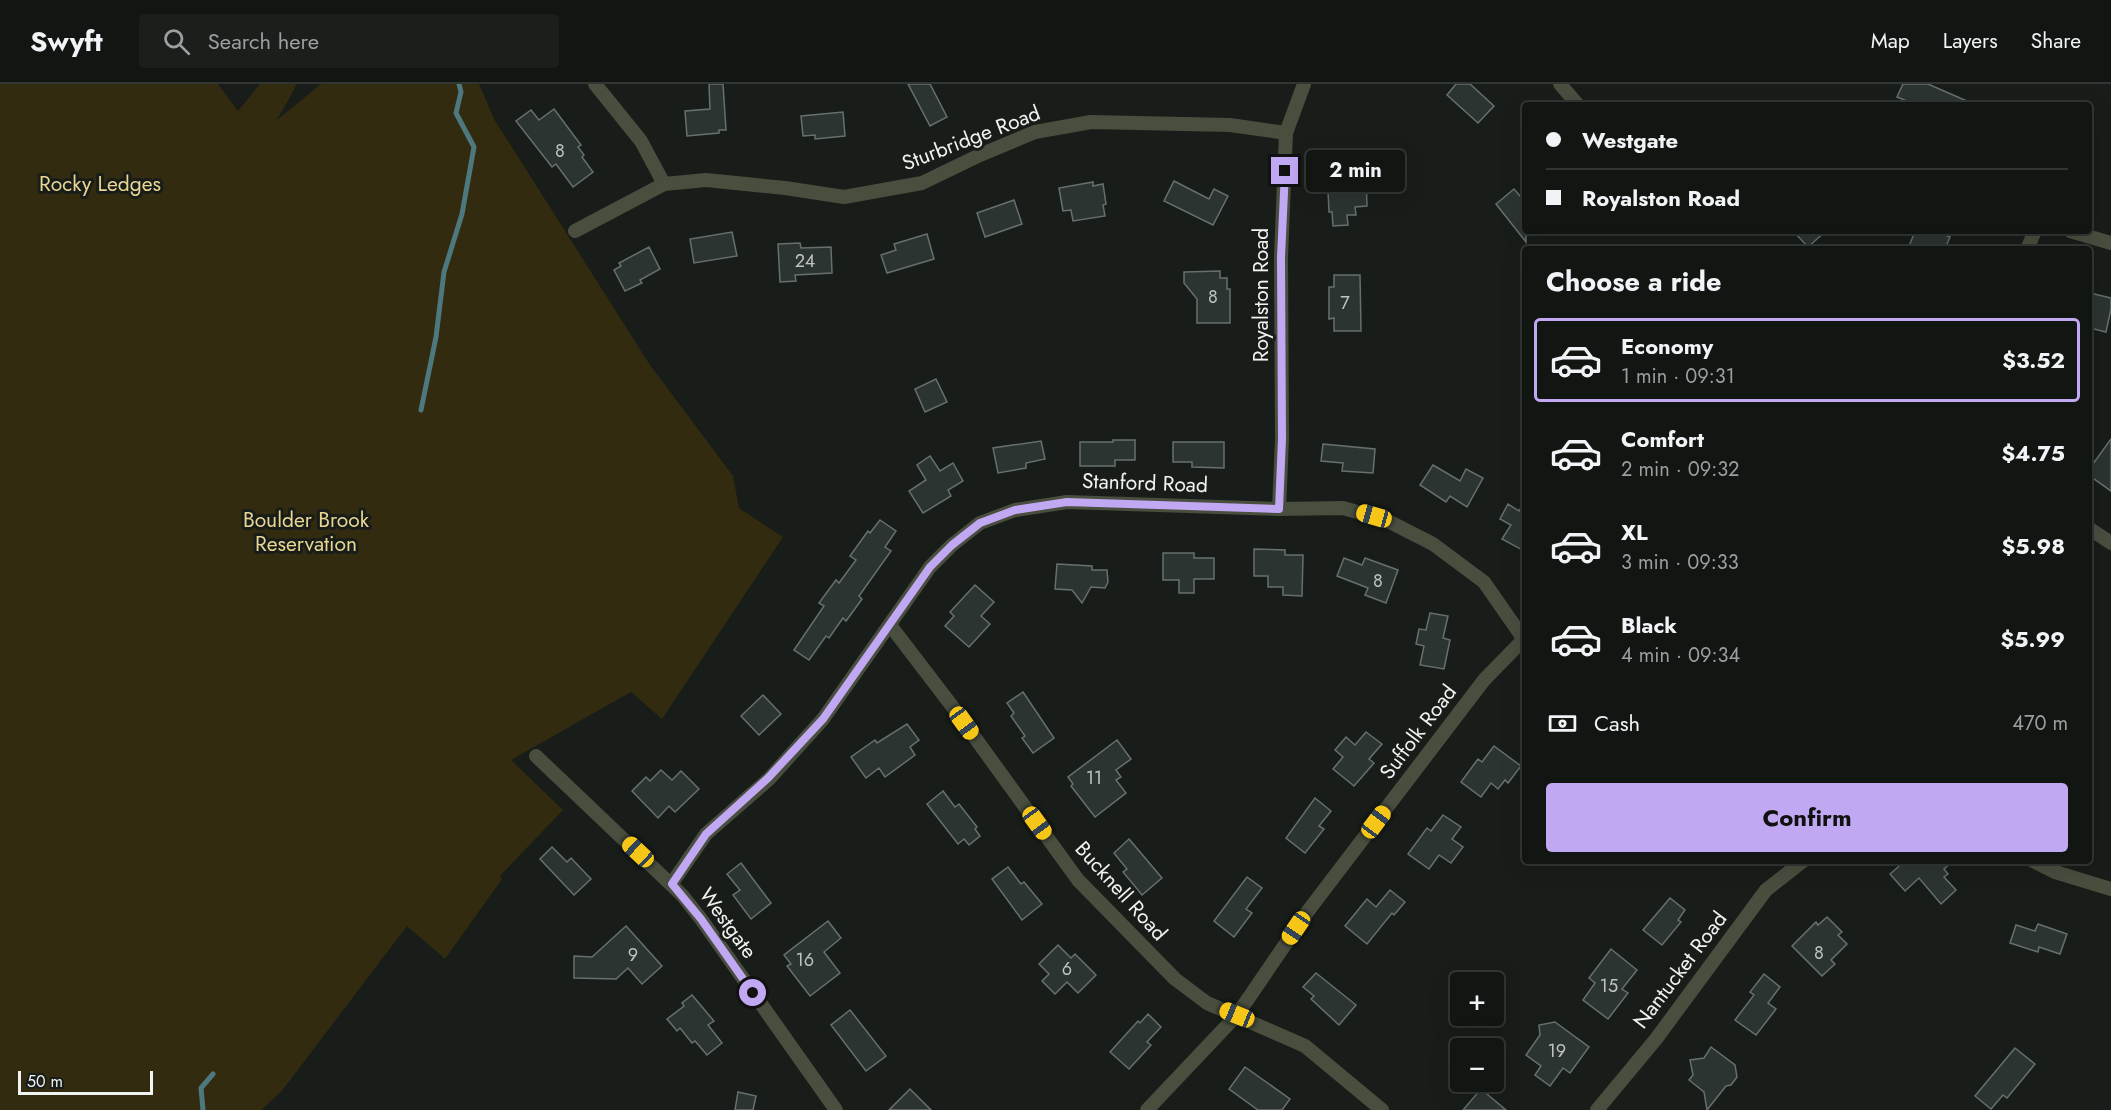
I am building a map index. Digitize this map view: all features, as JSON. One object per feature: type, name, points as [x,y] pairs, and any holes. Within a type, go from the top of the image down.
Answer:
[{"type":"street","points":[[595,84],[641,141],[664,184]]},
{"type":"street","name":"Royalston Road","points":[[1279,509],[1282,439],[1281,257],[1286,133],[1304,84]]},
{"type":"street","points":[[1560,84],[1575,102]]},
{"type":"street","name":"Sturbridge Road","points":[[575,231],[664,184],[706,180],[844,197],[922,183],[1035,132],[1091,122],[1230,125],[1286,133]]},
{"type":"street","points":[[2080,234],[2111,243]]},
{"type":"street","name":"Stanford Road","points":[[672,884],[706,834],[768,778],[823,719],[930,567],[952,545],[980,523],[1015,510],[1067,502],[1279,509],[1343,508],[1386,520],[1433,544],[1484,582],[1522,634]]},
{"type":"street","points":[[2092,530],[2111,543]]},
{"type":"street","name":"Bucknell Road","points":[[890,626],[952,706],[1078,880],[1175,979],[1207,1003],[1305,1046],[1382,1110]]},
{"type":"street","name":"Suffolk Road","points":[[1147,1110],[1237,1015],[1315,902],[1484,680],[1522,639]]},
{"type":"street","name":"Westgate","points":[[536,756],[672,884],[701,919],[836,1110]]},
{"type":"street","name":"Nantucket Road","points":[[1597,1110],[1656,1039],[1766,890],[1799,864]]},
{"type":"street","points":[[2039,864],[2055,872],[2111,889]]},
{"type":"green space","name":"Boulder Brook Reservation","points":[[0,84],[218,84],[238,111],[260,84],[297,84],[277,120],[321,84],[479,84],[494,119],[650,365],[733,476],[739,508],[783,537],[662,719],[631,692],[511,760],[563,810],[500,876],[502,879],[445,959],[407,926],[281,1092],[261,1110],[0,1110]]},
{"type":"building","points":[[709,84],[723,84],[726,130],[719,130],[719,133],[687,136],[685,111],[710,109]]},
{"type":"building","points":[[908,84],[930,84],[947,117],[930,126]]},
{"type":"building","points":[[1456,84],[1470,84],[1494,106],[1478,123],[1447,95]]},
{"type":"building","points":[[1903,84],[1928,84],[1969,102],[1910,102],[1897,97]]},
{"type":"building","points":[[554,109],[581,145],[578,147],[584,155],[582,157],[593,172],[573,187],[556,164],[552,167],[516,121],[531,110],[539,120]]},
{"type":"building","points":[[843,112],[845,136],[815,139],[815,135],[803,136],[801,116]]},
{"type":"building","points":[[1355,170],[1356,177],[1366,177],[1367,206],[1355,207],[1356,215],[1347,215],[1348,225],[1333,226],[1332,212],[1329,212],[1328,191],[1330,191],[1330,179],[1333,179],[1333,171]]},
{"type":"building","points":[[1174,181],[1209,199],[1214,189],[1228,196],[1213,225],[1164,201]]},
{"type":"building","points":[[1093,182],[1093,186],[1103,184],[1105,216],[1073,221],[1071,210],[1063,211],[1059,188]]},
{"type":"building","points":[[1514,189],[1522,198],[1522,234],[1526,234],[1526,242],[1496,204]]},
{"type":"building","points":[[1014,200],[1022,224],[985,237],[977,213]]},
{"type":"building","points":[[732,232],[737,256],[694,263],[690,239]]},
{"type":"building","points":[[927,234],[934,259],[887,273],[881,255],[896,250],[894,244]]},
{"type":"building","points":[[1796,234],[1823,234],[1809,246]]},
{"type":"building","points":[[1914,234],[1942,234],[1950,237],[1946,246],[1909,246]]},
{"type":"building","points":[[800,243],[801,248],[831,247],[832,273],[795,275],[796,281],[780,282],[778,244]]},
{"type":"building","points":[[649,247],[660,269],[640,280],[642,283],[625,291],[614,270],[621,266],[619,263]]},
{"type":"building","points":[[1220,271],[1220,278],[1227,278],[1227,289],[1230,289],[1230,323],[1197,323],[1197,299],[1184,283],[1184,272]]},
{"type":"building","points":[[1334,275],[1360,275],[1361,331],[1334,331],[1334,318],[1329,319],[1329,287],[1334,287]]},
{"type":"building","points":[[2092,293],[2111,298],[2106,332],[2092,328]]},
{"type":"building","points":[[936,379],[947,402],[925,412],[915,389]]},
{"type":"building","points":[[2111,439],[2111,491],[2092,477],[2092,465]]},
{"type":"building","points":[[1113,440],[1135,440],[1135,460],[1115,460],[1115,466],[1080,466],[1080,442],[1113,442]]},
{"type":"building","points":[[1041,441],[1045,459],[1026,463],[1026,468],[998,473],[993,448]]},
{"type":"building","points":[[1173,442],[1224,442],[1224,468],[1192,467],[1192,462],[1173,462]]},
{"type":"building","points":[[1323,444],[1375,449],[1373,473],[1342,471],[1343,463],[1321,461]]},
{"type":"building","points":[[930,456],[940,471],[953,463],[963,481],[948,490],[951,496],[923,513],[909,491],[926,480],[917,465]]},
{"type":"building","points":[[1433,465],[1460,481],[1466,469],[1483,478],[1467,507],[1450,496],[1446,502],[1420,485]]},
{"type":"building","points":[[1508,504],[1519,511],[1522,506],[1522,550],[1502,539],[1511,525],[1500,519]]},
{"type":"building","points":[[880,520],[896,531],[885,547],[891,551],[859,596],[862,599],[846,621],[843,618],[829,638],[826,636],[809,660],[794,650],[824,606],[819,603],[836,580],[839,583],[856,560],[850,556],[868,531],[870,533]]},
{"type":"building","points":[[1254,549],[1285,550],[1285,555],[1303,555],[1302,596],[1283,595],[1283,587],[1268,587],[1268,576],[1254,576]]},
{"type":"building","points":[[1163,553],[1194,553],[1194,558],[1214,558],[1214,579],[1194,579],[1194,593],[1179,593],[1179,580],[1163,580]]},
{"type":"building","points":[[1344,558],[1362,565],[1365,558],[1398,570],[1386,603],[1365,595],[1368,588],[1337,576]]},
{"type":"building","points":[[1057,564],[1092,566],[1092,570],[1107,570],[1108,582],[1105,588],[1091,587],[1082,603],[1072,590],[1055,589]]},
{"type":"building","points":[[975,585],[994,602],[981,616],[990,624],[969,647],[945,626],[954,616],[950,612]]},
{"type":"building","points":[[1430,613],[1448,616],[1443,638],[1450,640],[1444,669],[1420,665],[1424,646],[1416,644],[1419,629],[1426,630]]},
{"type":"building","points":[[1023,692],[1054,738],[1033,753],[1022,738],[1025,736],[1011,716],[1014,713],[1007,703]]},
{"type":"building","points":[[763,695],[781,714],[759,735],[741,716]]},
{"type":"building","points":[[907,724],[919,740],[910,747],[915,755],[885,777],[879,768],[866,778],[851,757],[875,740],[877,743]]},
{"type":"building","points":[[1366,732],[1382,744],[1369,759],[1374,763],[1354,786],[1333,769],[1343,757],[1335,750],[1346,737],[1355,745]]},
{"type":"building","points":[[1117,740],[1131,759],[1116,770],[1121,777],[1116,780],[1126,793],[1095,817],[1071,786],[1073,784],[1068,777]]},
{"type":"building","points":[[1494,746],[1521,766],[1508,783],[1505,780],[1498,789],[1491,783],[1481,797],[1461,782],[1478,759],[1482,762]]},
{"type":"building","points":[[661,770],[672,780],[681,771],[699,789],[675,812],[669,806],[658,818],[632,791],[646,777],[650,781]]},
{"type":"building","points":[[943,791],[955,807],[959,804],[977,827],[975,829],[980,836],[969,845],[964,839],[958,844],[927,804]]},
{"type":"building","points":[[1315,798],[1331,811],[1319,826],[1324,829],[1305,853],[1286,838]]},
{"type":"building","points":[[1443,815],[1461,827],[1452,839],[1463,847],[1451,863],[1439,855],[1429,869],[1408,854],[1427,828],[1431,831]]},
{"type":"building","points":[[1129,839],[1162,878],[1142,895],[1123,872],[1127,869],[1114,853]]},
{"type":"building","points":[[552,847],[567,862],[571,858],[591,879],[574,895],[540,859]]},
{"type":"building","points":[[741,863],[771,903],[751,919],[733,895],[740,890],[727,874]]},
{"type":"building","points":[[1902,864],[1950,864],[1944,869],[1948,874],[1944,877],[1956,890],[1941,904],[1919,878],[1905,891],[1890,874]]},
{"type":"building","points":[[1008,867],[1021,884],[1024,882],[1042,904],[1022,920],[992,879]]},
{"type":"building","points":[[1247,877],[1262,888],[1246,909],[1252,913],[1234,937],[1214,921]]},
{"type":"building","points":[[1390,890],[1405,902],[1394,915],[1392,913],[1367,944],[1345,926],[1367,899],[1376,907]]},
{"type":"building","points":[[1670,898],[1685,910],[1678,920],[1681,922],[1662,945],[1643,930]]},
{"type":"building","points":[[1827,917],[1842,932],[1838,935],[1847,944],[1831,960],[1835,964],[1822,976],[1792,946],[1816,922],[1818,925]]},
{"type":"building","points":[[828,921],[841,938],[824,952],[840,973],[810,996],[787,966],[791,964],[784,955]]},
{"type":"building","points":[[2038,924],[2067,934],[2060,954],[2039,947],[2038,952],[2010,943],[2016,925],[2035,931]]},
{"type":"building","points":[[626,926],[662,966],[642,984],[628,968],[616,979],[574,978],[574,956],[592,957]]},
{"type":"building","points":[[1058,945],[1071,958],[1075,954],[1096,975],[1078,993],[1067,982],[1055,994],[1042,981],[1049,974],[1039,964]]},
{"type":"building","points":[[1611,949],[1637,970],[1622,989],[1628,993],[1608,1019],[1583,1000],[1595,983],[1589,978]]},
{"type":"building","points":[[1316,973],[1356,1005],[1339,1025],[1311,999],[1314,996],[1303,987]]},
{"type":"building","points":[[1764,974],[1780,987],[1768,1003],[1776,1009],[1756,1035],[1735,1020],[1754,995],[1750,992]]},
{"type":"building","points":[[692,995],[714,1021],[708,1025],[722,1043],[707,1055],[695,1041],[692,1043],[680,1028],[677,1031],[667,1019],[684,1006],[682,1003]]},
{"type":"building","points":[[850,1010],[886,1056],[866,1071],[831,1025]]},
{"type":"building","points":[[1148,1014],[1161,1027],[1147,1042],[1151,1045],[1129,1069],[1110,1052],[1138,1021],[1140,1023]]},
{"type":"building","points":[[1555,1022],[1589,1047],[1570,1073],[1563,1068],[1550,1086],[1535,1075],[1541,1066],[1526,1055],[1540,1035],[1539,1025]]},
{"type":"building","points":[[1711,1047],[1735,1065],[1737,1077],[1731,1085],[1726,1086],[1707,1110],[1704,1092],[1689,1080],[1693,1075],[1690,1060],[1704,1058]]},
{"type":"building","points":[[2015,1048],[2035,1064],[2007,1098],[2003,1095],[1991,1109],[1975,1096]]},
{"type":"building","points":[[1245,1067],[1290,1099],[1282,1110],[1258,1110],[1229,1089]]},
{"type":"building","points":[[910,1089],[931,1110],[889,1110]]},
{"type":"building","points":[[738,1092],[756,1096],[753,1110],[735,1110]]},
{"type":"building","points":[[1478,1092],[1485,1092],[1506,1110],[1463,1110]]},
{"type":"waterway","points":[[421,410],[436,337],[444,272],[462,214],[474,147],[456,113],[461,92],[459,84]]},
{"type":"waterway","points":[[203,1110],[201,1088],[213,1074]]},
{"type":"route","points":[[753,993],[701,919],[672,884],[706,834],[768,778],[823,719],[930,567],[952,545],[980,523],[1015,510],[1067,502],[1279,509],[1282,439],[1281,257],[1285,171]]},
{"type":"park label","name":"Rocky Ledges","points":[[100,184]]}]
